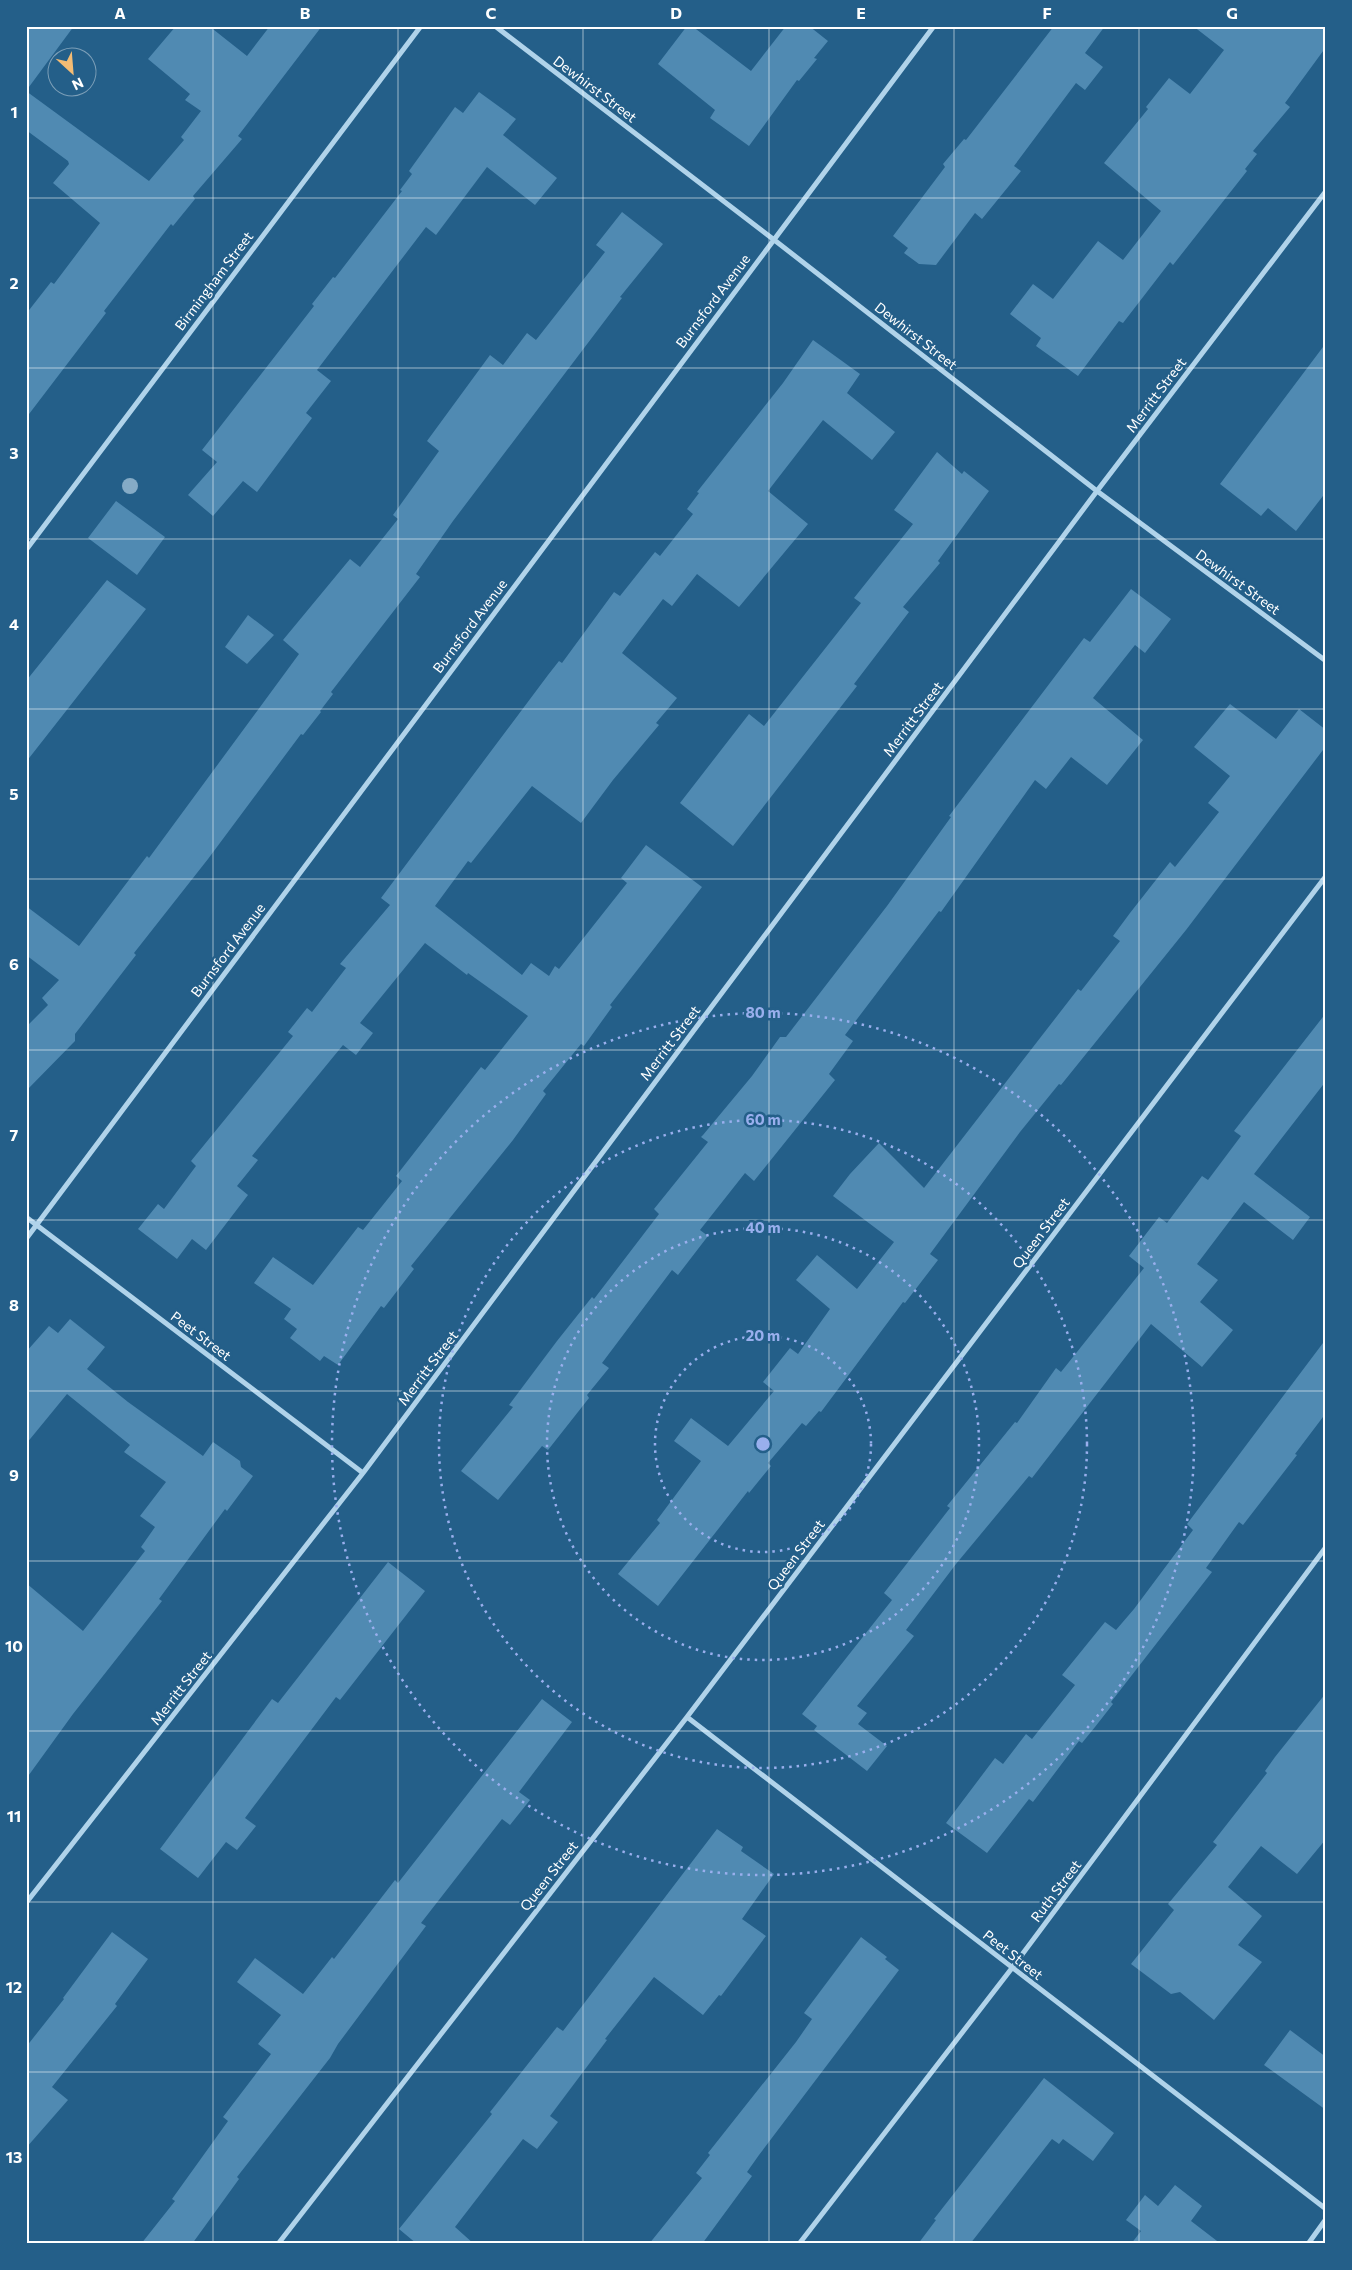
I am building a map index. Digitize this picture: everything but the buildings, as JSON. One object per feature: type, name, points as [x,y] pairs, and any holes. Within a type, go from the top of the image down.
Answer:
[{"type":"street","name":"Birmingham Street","points":[[26,550],[421,26]]},
{"type":"street","name":"Dewhirst Street","points":[[495,26],[773,238],[1097,491],[1326,661]]},
{"type":"street","name":"Burnsford Avenue","points":[[26,1239],[773,238],[934,26]]},
{"type":"street","name":"Merritt Street","points":[[26,1903],[363,1473],[1097,491],[1326,191]]},
{"type":"street","name":"Queen Street","points":[[278,2244],[687,1717],[1326,876]]},
{"type":"street","name":"Peet Street","points":[[26,1217],[363,1473]]},
{"type":"street","name":"Ruth Street","points":[[799,2244],[1012,1968],[1326,1547]]},
{"type":"street","name":"Peet Street","points":[[687,1717],[1326,2210]]},
{"type":"street","points":[[1308,2244],[1326,2219]]}]
